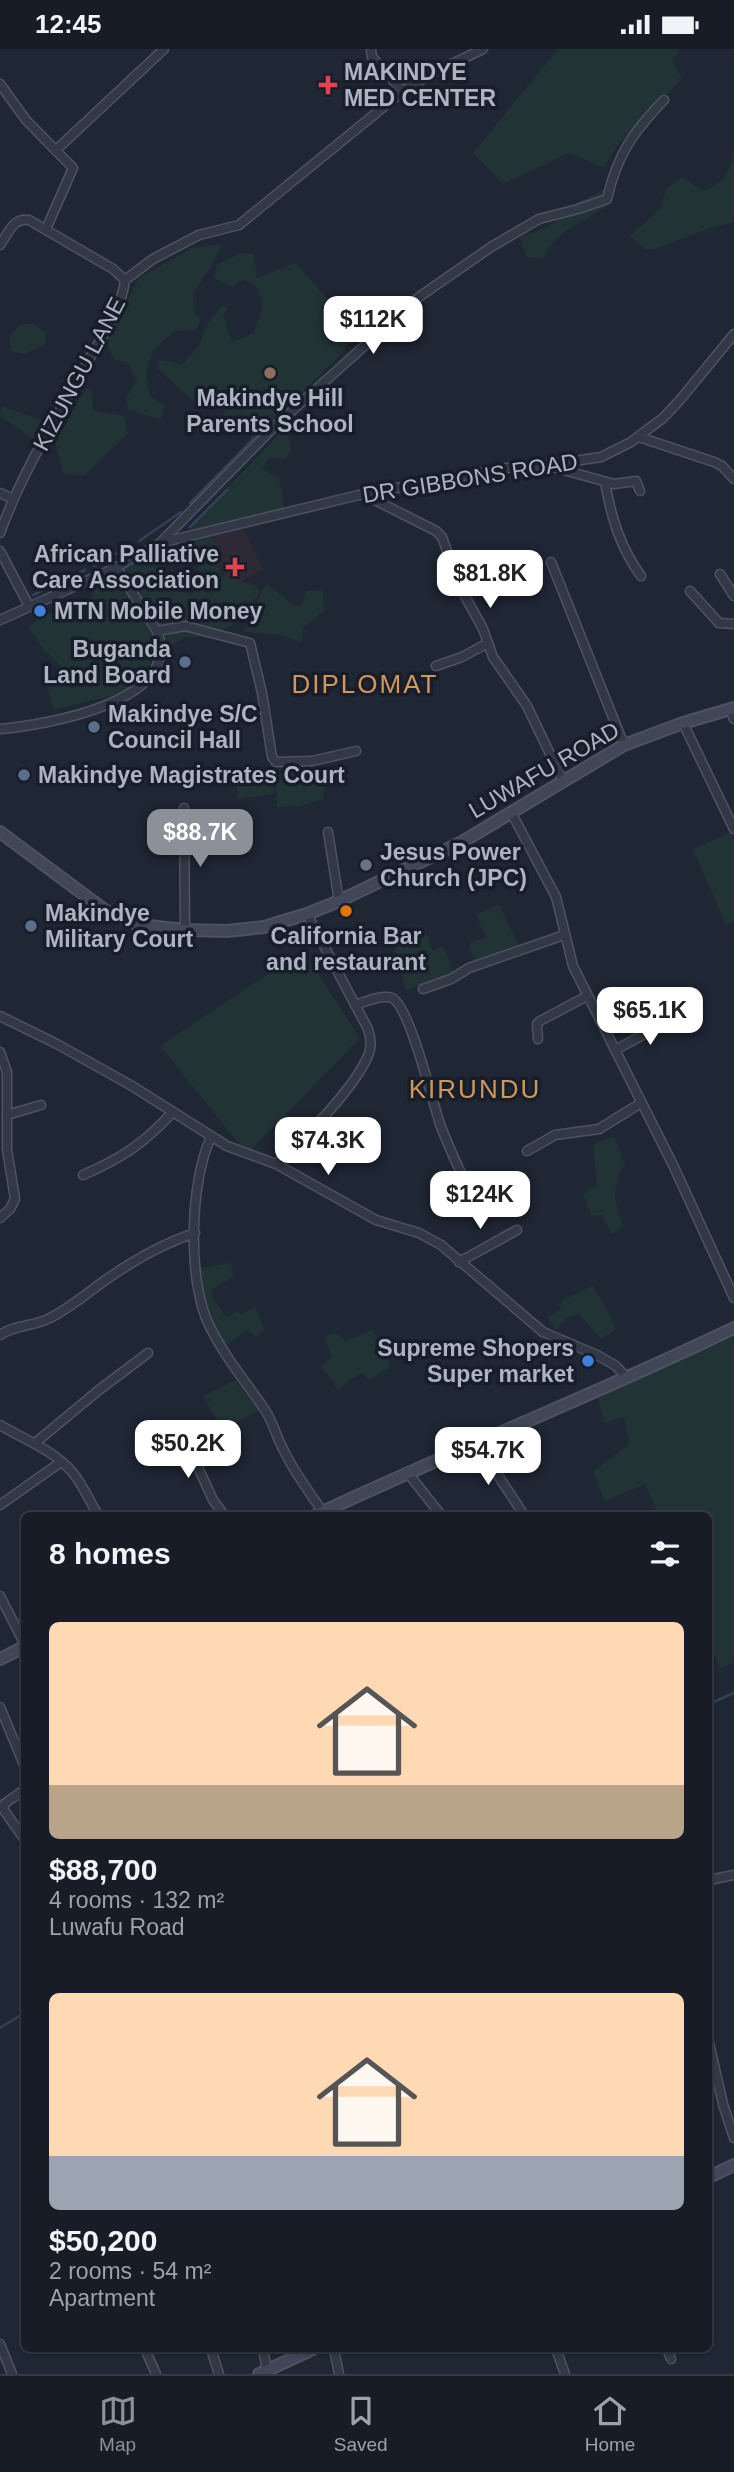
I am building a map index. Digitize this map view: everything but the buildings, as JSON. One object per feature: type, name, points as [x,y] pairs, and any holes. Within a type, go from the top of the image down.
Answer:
[{"type":"street","points":[[56,150],[164,49]]},
{"type":"street","points":[[371,49],[372,57],[403,91]]},
{"type":"street","points":[[125,280],[153,259],[199,235],[239,225],[403,91],[433,72],[483,49]]},
{"type":"street","points":[[0,84],[26,120],[73,168],[46,229]]},
{"type":"street","points":[[0,619],[116,567],[160,543],[282,419],[419,297],[491,247],[539,219],[607,199],[613,173],[625,148],[643,122],[664,100]]},
{"type":"street","name":"KIZUNGU LANE","points":[[0,246],[16,221],[29,220],[113,269],[125,280],[113,316],[48,431],[13,499],[0,533]]},
{"type":"street","name":"DR GIBBONS ROAD","points":[[160,543],[363,494],[506,468],[601,457],[639,437],[680,400],[734,334]]},
{"type":"street","points":[[639,437],[714,462],[732,474]]},
{"type":"street","points":[[547,465],[614,484],[636,481],[640,491]]},
{"type":"street","points":[[605,482],[615,528],[626,555],[641,576]]},
{"type":"street","points":[[0,493],[13,499]]},
{"type":"street","points":[[363,494],[436,531],[442,537],[460,587],[483,629],[493,657],[527,706],[563,781]]},
{"type":"street","points":[[0,551],[29,606]]},
{"type":"street","points":[[551,562],[624,745]]},
{"type":"street","points":[[0,729],[57,722],[121,700],[137,690],[149,677],[161,651],[161,642],[157,631],[116,567]]},
{"type":"street","points":[[720,575],[734,596]]},
{"type":"street","points":[[690,591],[719,623],[734,624]]},
{"type":"street","points":[[157,631],[185,626],[250,643],[262,693],[272,757],[276,762],[312,761],[356,751]]},
{"type":"street","points":[[436,666],[462,657],[488,643]]},
{"type":"street","name":"LUWAFU ROAD","points":[[0,832],[106,911],[139,925],[185,930],[252,929],[307,914],[339,901],[462,842],[624,745],[683,723],[733,712]]},
{"type":"street","points":[[683,723],[734,829]]},
{"type":"street","points":[[184,808],[185,930]]},
{"type":"street","points":[[511,812],[556,897],[573,966],[674,1167],[734,1298]]},
{"type":"street","points":[[328,832],[339,901]]},
{"type":"street","points":[[276,1164],[318,1123],[368,1055],[370,1035],[307,914]]},
{"type":"street","points":[[423,989],[451,979],[469,968],[564,935]]},
{"type":"street","points":[[538,1039],[537,1024],[540,1021],[587,996]]},
{"type":"street","points":[[355,1005],[387,997],[397,1002],[414,1038],[430,1084],[435,1110],[456,1165],[474,1200]]},
{"type":"street","points":[[0,1016],[132,1086],[227,1146],[276,1164],[376,1220],[428,1237],[441,1245],[543,1332],[597,1355],[616,1366],[626,1377]]},
{"type":"street","points":[[615,1050],[671,1020]]},
{"type":"street","points":[[0,1052],[7,1072],[7,1149],[15,1199],[13,1205],[0,1218]]},
{"type":"street","points":[[527,1151],[555,1135],[599,1129],[641,1103]]},
{"type":"street","points":[[8,1115],[41,1105]]},
{"type":"street","points":[[83,1175],[135,1149],[172,1112]]},
{"type":"street","points":[[211,1137],[202,1154],[197,1179],[195,1233],[198,1288],[208,1324],[266,1412],[319,1512]]},
{"type":"street","points":[[458,1262],[517,1230]]},
{"type":"street","points":[[0,1335],[14,1327],[35,1325],[51,1318],[135,1262],[195,1233]]},
{"type":"street","points":[[324,1512],[407,1472],[734,1328]]},
{"type":"street","points":[[35,1443],[99,1389],[148,1353]]},
{"type":"street","points":[[0,1425],[35,1443],[61,1462],[73,1473],[96,1512]]},
{"type":"street","points":[[180,1428],[212,1500],[222,1512]]},
{"type":"street","points":[[476,1442],[522,1512]]},
{"type":"street","points":[[0,1505],[61,1462]]},
{"type":"street","points":[[407,1472],[439,1512]]},
{"type":"street","points":[[0,1596],[21,1639]]},
{"type":"street","points":[[0,1659],[21,1647]]},
{"type":"street","points":[[0,1707],[21,1758]]},
{"type":"street","points":[[21,1792],[5,1804],[4,1810],[21,1835]]},
{"type":"street","points":[[712,1879],[734,1875]]},
{"type":"street","points":[[712,2057],[734,2138]]},
{"type":"street","points":[[712,2176],[734,2165]]},
{"type":"street","points":[[0,2344],[12,2374]]},
{"type":"street","points":[[146,2352],[156,2374]]},
{"type":"street","points":[[212,2352],[219,2374]]},
{"type":"street","points":[[263,2352],[263,2372],[306,2352]]},
{"type":"street","points":[[335,2352],[339,2374]]},
{"type":"street","points":[[556,2352],[565,2374]]},
{"type":"street","points":[[668,2352],[671,2359]]},
{"type":"shaded area","points":[[558,49],[680,49],[672,61],[682,79],[620,142],[604,168],[569,153],[503,184],[473,153]]},
{"type":"shaded area","points":[[734,150],[734,222],[707,229],[656,249],[646,249],[630,236],[660,209],[666,189],[683,177],[702,191],[721,181],[731,164]]},
{"type":"shaded area","points":[[605,189],[608,205],[563,233],[543,259],[527,257],[519,237],[548,227],[577,203]]},
{"type":"shaded area","points":[[222,244],[211,267],[193,293],[194,312],[201,319],[196,330],[175,331],[153,350],[146,373],[150,396],[164,406],[161,420],[128,409],[126,398],[137,381],[128,362],[115,360],[106,344],[138,279],[191,248]]},
{"type":"shaded area","name":"Makindye Hill Parents School","points":[[240,253],[254,254],[257,278],[295,263],[357,331],[341,354],[309,386],[274,430],[250,441],[253,431],[238,433],[224,417],[225,408],[199,407],[156,367],[159,360],[182,365],[198,347],[209,322],[222,306],[228,308],[223,316],[232,342],[254,333],[263,304],[256,286],[243,279],[233,287],[214,278],[217,265]]},
{"type":"shaded area","points":[[20,324],[32,324],[45,332],[46,344],[25,354],[11,351],[9,338]]},
{"type":"shaded area","points":[[86,388],[92,391],[93,411],[124,416],[128,433],[84,476],[64,474],[55,443]]},
{"type":"shaded area","points":[[2,406],[43,421],[35,440],[0,416]]},
{"type":"shaded area","points":[[287,426],[291,451],[285,458],[269,458],[262,469],[279,478],[284,508],[189,531],[188,528]]},
{"type":"shaded area","points":[[244,528],[263,569],[231,588],[206,537]]},
{"type":"shaded area","points":[[209,537],[216,545],[221,575],[256,586],[260,593],[234,624],[210,637],[186,637],[170,646],[122,570],[157,554],[174,589],[191,595],[201,584],[194,541]]},
{"type":"shaded area","points":[[114,572],[156,638],[158,650],[144,674],[126,692],[54,710],[46,683],[61,674],[63,669],[41,646],[28,626],[63,606],[88,601],[95,581]]},
{"type":"shaded area","points":[[266,583],[293,605],[302,606],[306,591],[323,590],[324,611],[303,627],[301,643],[283,635],[243,632]]},
{"type":"shaded area","points":[[315,763],[325,778],[323,799],[300,806],[277,807],[275,774],[281,773],[281,765]]},
{"type":"shaded area","points":[[264,777],[267,782],[273,781],[274,794],[238,799],[236,780]]},
{"type":"shaded area","points":[[731,832],[734,840],[734,922],[726,925],[693,849]]},
{"type":"shaded area","points":[[499,904],[519,945],[486,955],[485,959],[475,962],[469,943],[486,937],[476,915]]},
{"type":"shaded area","points":[[406,934],[427,934],[433,951],[443,946],[454,974],[406,990],[392,939]]},
{"type":"shaded area","points":[[303,951],[360,1038],[247,1154],[160,1046]]},
{"type":"shaded area","points":[[614,1136],[625,1165],[617,1180],[615,1195],[623,1226],[612,1234],[602,1215],[592,1216],[583,1194],[597,1185],[593,1144]]},
{"type":"shaded area","points":[[231,1263],[233,1276],[211,1291],[214,1300],[226,1317],[255,1307],[265,1330],[257,1337],[247,1330],[224,1347],[210,1322],[200,1268]]},
{"type":"shaded area","points":[[593,1286],[616,1329],[601,1339],[579,1314],[566,1318],[556,1330],[548,1318],[560,1310],[562,1300]]},
{"type":"shaded area","points":[[373,1330],[391,1367],[369,1380],[363,1373],[349,1380],[339,1391],[322,1367],[332,1356],[324,1336],[336,1333],[345,1341]]},
{"type":"shaded area","points":[[734,1337],[734,1662],[721,1669],[712,1650],[712,1512],[658,1512],[645,1484],[605,1501],[593,1472],[629,1444],[624,1417],[605,1423],[597,1398]]},
{"type":"shaded area","points":[[235,1380],[259,1411],[222,1429],[203,1396]]},
{"type":"waterway","points":[[190,503],[260,432]]},
{"type":"waterway","points":[[190,527],[227,490]]},
{"type":"waterway","points":[[139,541],[181,512]]},
{"type":"waterway","points":[[94,566],[132,545]]},
{"type":"waterway","points":[[33,595],[85,570]]},
{"type":"waterway","points":[[27,612],[40,606]]},
{"type":"waterway","points":[[712,1703],[734,1693]]},
{"type":"waterway","points":[[0,2028],[21,2015]]},
{"type":"place","name":"MAKINDYE MED CENTER","points":[[328,85]]},
{"type":"place","name":"Makindye Hill Parents School","points":[[270,373]]},
{"type":"place","name":"African Palliative Care Association","points":[[235,567]]},
{"type":"place","name":"MTN Mobile Money","points":[[40,611]]},
{"type":"place","name":"Buganda Land Board","points":[[185,662]]},
{"type":"place","name":"Makindye S/C Council Hall","points":[[94,727]]},
{"type":"place","name":"Makindye Magistrates Court","points":[[24,775]]},
{"type":"place","name":"Jesus Power Church (JPC)","points":[[366,865]]},
{"type":"place","name":"California Bar and restaurant","points":[[346,911]]},
{"type":"place","name":"Makindye Military Court","points":[[31,926]]},
{"type":"place","name":"Supreme Shopers Super market","points":[[588,1361]]},
{"type":"district","name":"DIPLOMAT","points":[[365,684]]},
{"type":"district","name":"KIRUNDU","points":[[475,1089]]}]
